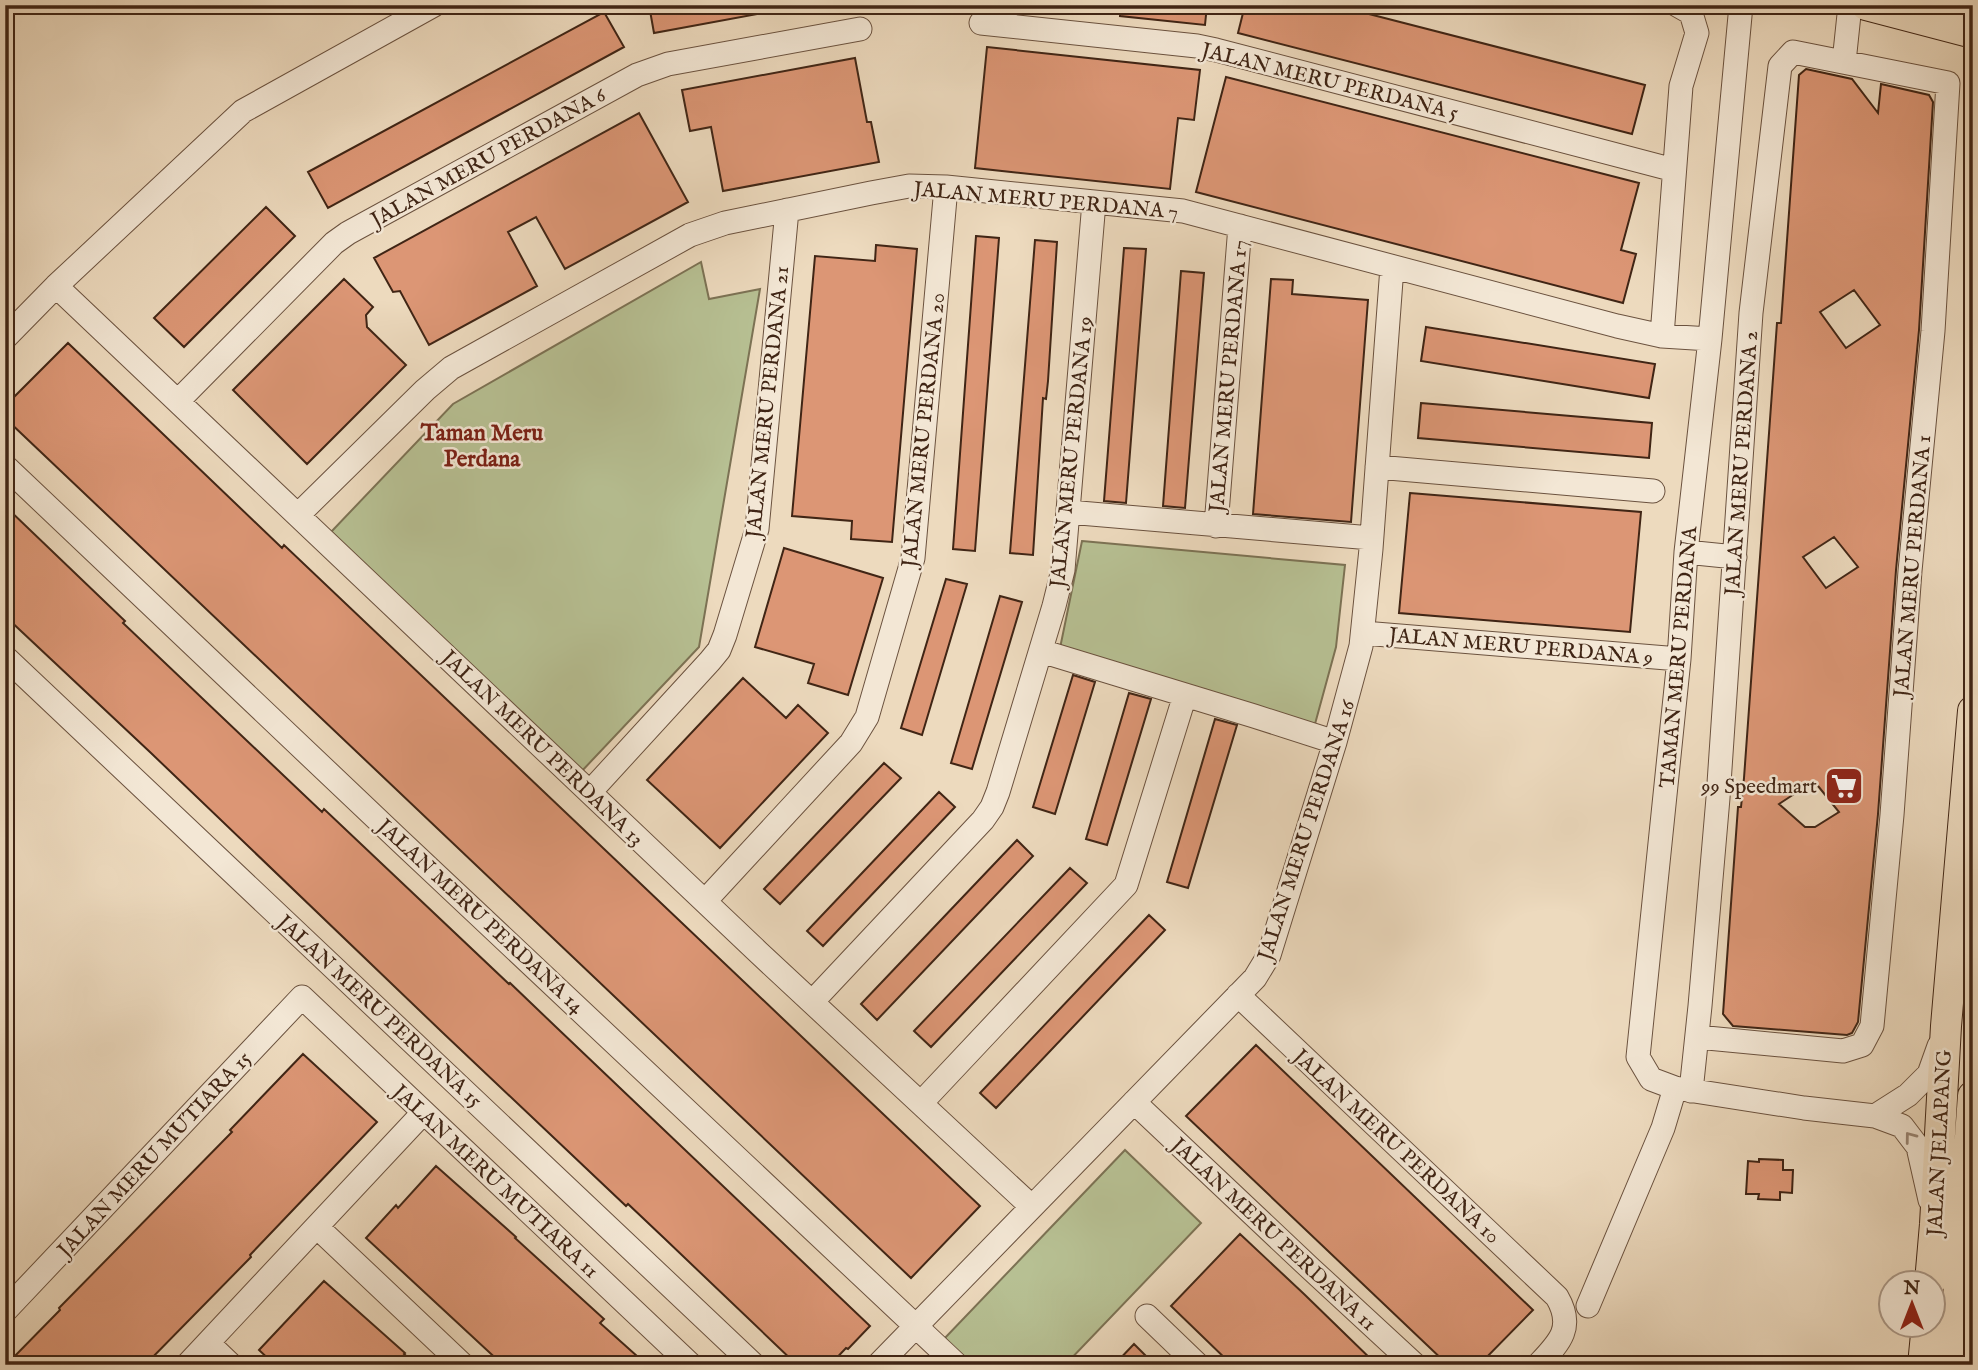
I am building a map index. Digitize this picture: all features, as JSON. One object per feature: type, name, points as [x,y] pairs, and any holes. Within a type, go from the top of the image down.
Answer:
[{"type":"main road","points":[[1866,5],[1973,33]]},
{"type":"main road","name":"JALAN JELAPANG","points":[[1931,1268],[1946,1026],[1973,711]]},
{"type":"main road","name":"JALAN JELAPANG","points":[[1953,1365],[1973,1096]]},
{"type":"main road","points":[[1923,1365],[1926,1338]]},
{"type":"street","points":[[5,338],[56,286],[243,111],[434,5]]},
{"type":"street","points":[[1662,336],[1681,86],[1697,33],[1690,13],[1677,5]]},
{"type":"street","name":"TAMAN MERU PERDANA","points":[[1741,5],[1638,1057],[1651,1079],[1683,1089],[1875,1116],[1902,1126],[1918,1147],[1935,1224]]},
{"type":"street","points":[[1844,62],[1850,5]]},
{"type":"street","name":"JALAN MERU PERDANA 5","points":[[981,23],[1216,50],[1674,170]]},
{"type":"street","name":"JALAN MERU PERDANA 6","points":[[178,401],[334,243],[348,233],[637,75],[668,64],[860,29]]},
{"type":"street","name":"JALAN MERU PERDANA 2","points":[[1588,1306],[1663,1128],[1683,1089],[1696,1037],[1718,798],[1751,313],[1780,66],[1793,52],[1948,83]]},
{"type":"street","name":"JALAN MERU PERDANA 1","points":[[1696,1037],[1843,1051],[1862,1045],[1872,1026],[1933,331],[1948,83]]},
{"type":"street","name":"JALAN MERU PERDANA 7","points":[[298,515],[425,390],[451,369],[690,235],[725,223],[909,186],[946,187],[1183,211],[1616,326],[1662,336],[1710,339]]},
{"type":"street","name":"JALAN MERU PERDANA 20","points":[[705,901],[851,743],[867,717],[915,550],[946,187]]},
{"type":"street","name":"JALAN MERU PERDANA 19","points":[[813,1001],[983,820],[992,807],[1059,589],[1094,202]]},
{"type":"street","name":"JALAN MERU PERDANA 21","points":[[590,792],[710,662],[725,635],[757,529],[787,210]]},
{"type":"street","name":"JALAN MERU PERDANA 17","points":[[1216,526],[1240,226]]},
{"type":"street","name":"JALAN MERU PERDANA 16","points":[[878,1365],[1255,978],[1269,955],[1359,659],[1392,267]]},
{"type":"street","name":"JALAN MERU PERDANA 13","points":[[56,286],[1032,1208]]},
{"type":"street","name":"JALAN MERU PERDANA 14","points":[[5,466],[957,1365]]},
{"type":"street","points":[[1377,467],[1653,491]]},
{"type":"street","points":[[1068,512],[1371,538]]},
{"type":"street","points":[[1686,552],[1735,557]]},
{"type":"street","name":"JALAN MERU PERDANA 9","points":[[1363,633],[1679,659]]},
{"type":"street","points":[[1041,651],[1335,742]]},
{"type":"street","name":"JALAN MERU PERDANA 15","points":[[5,657],[754,1365]]},
{"type":"street","points":[[921,1103],[1126,885],[1185,695]]},
{"type":"street","name":"JALAN MERU PERDANA 10","points":[[1238,995],[1557,1297],[1563,1307],[1563,1333],[1559,1344],[1538,1365]]},
{"type":"street","name":"JALAN MERU MUTIARA 11","points":[[302,997],[691,1365]]},
{"type":"street","name":"JALAN MERU MUTIARA 15","points":[[5,1311],[302,997]]},
{"type":"street","points":[[1875,1116],[1908,1095],[1929,1074],[1946,1026]]},
{"type":"street","name":"JALAN MERU PERDANA 11","points":[[1134,1102],[1415,1365]]},
{"type":"street","points":[[187,1365],[423,1112]]},
{"type":"street","points":[[317,1227],[463,1365]]},
{"type":"street","points":[[1147,1316],[1198,1365]]},
{"type":"street","points":[[208,1343],[230,1365]]},
{"type":"green space","points":[[701,262],[709,299],[760,289],[699,647],[580,773],[331,532],[453,404]]},
{"type":"green space","points":[[1082,541],[1345,565],[1336,647],[1312,735],[1060,648]]},
{"type":"green space","points":[[1125,1150],[1201,1223],[1065,1365],[969,1365],[943,1340]]},
{"type":"building","points":[[649,5],[762,5],[763,13],[654,33]]},
{"type":"building","points":[[1121,5],[1207,5],[1205,25],[1120,16]]},
{"type":"building","points":[[1245,5],[1334,5],[1645,85],[1632,134],[1238,33]]},
{"type":"building","points":[[604,12],[624,47],[328,208],[308,172]]},
{"type":"building","points":[[987,47],[1200,70],[1194,120],[1178,118],[1170,189],[975,168]]},
{"type":"building","points":[[855,58],[867,122],[871,122],[879,162],[723,191],[711,127],[690,131],[682,90]]},
{"type":"building","points":[[1806,69],[1852,79],[1878,113],[1881,84],[1929,95],[1933,102],[1919,330],[1896,570],[1878,814],[1858,1022],[1852,1033],[1847,1035],[1733,1026],[1723,1014],[1799,75]],"holes":[[[1854,290],[1880,325],[1846,348],[1820,312]],[[1834,537],[1858,567],[1826,588],[1803,557]],[[1814,781],[1839,812],[1815,827],[1805,827],[1779,804]]]},
{"type":"building","points":[[1226,77],[1639,183],[1621,250],[1636,254],[1623,303],[1196,192]]},
{"type":"building","points":[[639,113],[688,202],[565,269],[536,217],[508,232],[537,286],[429,345],[400,291],[393,292],[374,258]]},
{"type":"building","points":[[266,207],[295,236],[184,347],[154,318]]},
{"type":"building","points":[[976,236],[999,238],[975,551],[953,549]]},
{"type":"building","points":[[1035,240],[1057,242],[1033,555],[1010,553]]},
{"type":"building","points":[[876,245],[917,249],[892,542],[851,539],[852,521],[792,516],[815,256],[875,261]]},
{"type":"building","points":[[1124,248],[1146,249],[1126,503],[1104,501]]},
{"type":"building","points":[[1181,271],[1204,273],[1185,508],[1163,506]]},
{"type":"building","points":[[344,279],[373,307],[366,315],[367,327],[406,365],[307,464],[233,390]]},
{"type":"building","points":[[1271,279],[1293,280],[1292,294],[1368,300],[1351,522],[1253,514]]},
{"type":"building","points":[[1426,327],[1655,364],[1649,398],[1421,361]]},
{"type":"building","points":[[68,343],[980,1206],[911,1278],[5,418],[5,406]]},
{"type":"building","points":[[1421,403],[1652,423],[1649,458],[1418,438]]},
{"type":"building","points":[[1410,493],[1641,512],[1630,632],[1399,613]]},
{"type":"building","points":[[5,506],[125,621],[123,623],[322,812],[324,809],[510,983],[870,1326],[848,1349],[830,1365],[797,1365],[5,616]]},
{"type":"building","points":[[784,548],[883,578],[848,695],[808,683],[814,664],[755,647]]},
{"type":"building","points":[[946,579],[967,584],[922,735],[901,728]]},
{"type":"building","points":[[1000,596],[1022,602],[972,769],[951,763]]},
{"type":"building","points":[[1073,675],[1095,682],[1055,814],[1033,807]]},
{"type":"building","points":[[743,678],[786,718],[798,705],[828,733],[720,848],[647,780]]},
{"type":"building","points":[[1129,693],[1151,699],[1107,845],[1086,839]]},
{"type":"building","points":[[1215,719],[1237,725],[1188,888],[1167,882]]},
{"type":"building","points":[[884,763],[901,778],[780,904],[764,889]]},
{"type":"building","points":[[939,792],[955,807],[823,946],[807,931]]},
{"type":"building","points":[[1017,840],[1033,856],[877,1020],[861,1004]]},
{"type":"building","points":[[1070,868],[1087,883],[931,1047],[914,1031]]},
{"type":"building","points":[[1149,915],[1165,930],[996,1108],[980,1093]]},
{"type":"building","points":[[1256,1045],[1533,1310],[1479,1365],[1448,1365],[1186,1116]]},
{"type":"building","points":[[303,1054],[377,1122],[251,1257],[145,1365],[6,1365],[232,1132],[230,1130]]},
{"type":"building","points":[[1759,1159],[1783,1160],[1783,1170],[1793,1170],[1792,1193],[1780,1192],[1780,1200],[1758,1199],[1759,1194],[1746,1194],[1748,1161],[1759,1162]]},
{"type":"building","points":[[436,1166],[604,1319],[600,1323],[647,1365],[503,1365],[366,1238]]},
{"type":"building","points":[[1240,1234],[1377,1365],[1232,1365],[1171,1306]]},
{"type":"building","points":[[324,1281],[416,1365],[275,1365],[259,1350]]},
{"type":"building","points":[[1134,1344],[1155,1365],[1114,1365]]},
{"type":"place","name":"99 Speedmart","points":[[1844,786]]},
{"type":"district","name":"Taman Meru Perdana","points":[[482,445]]}]
